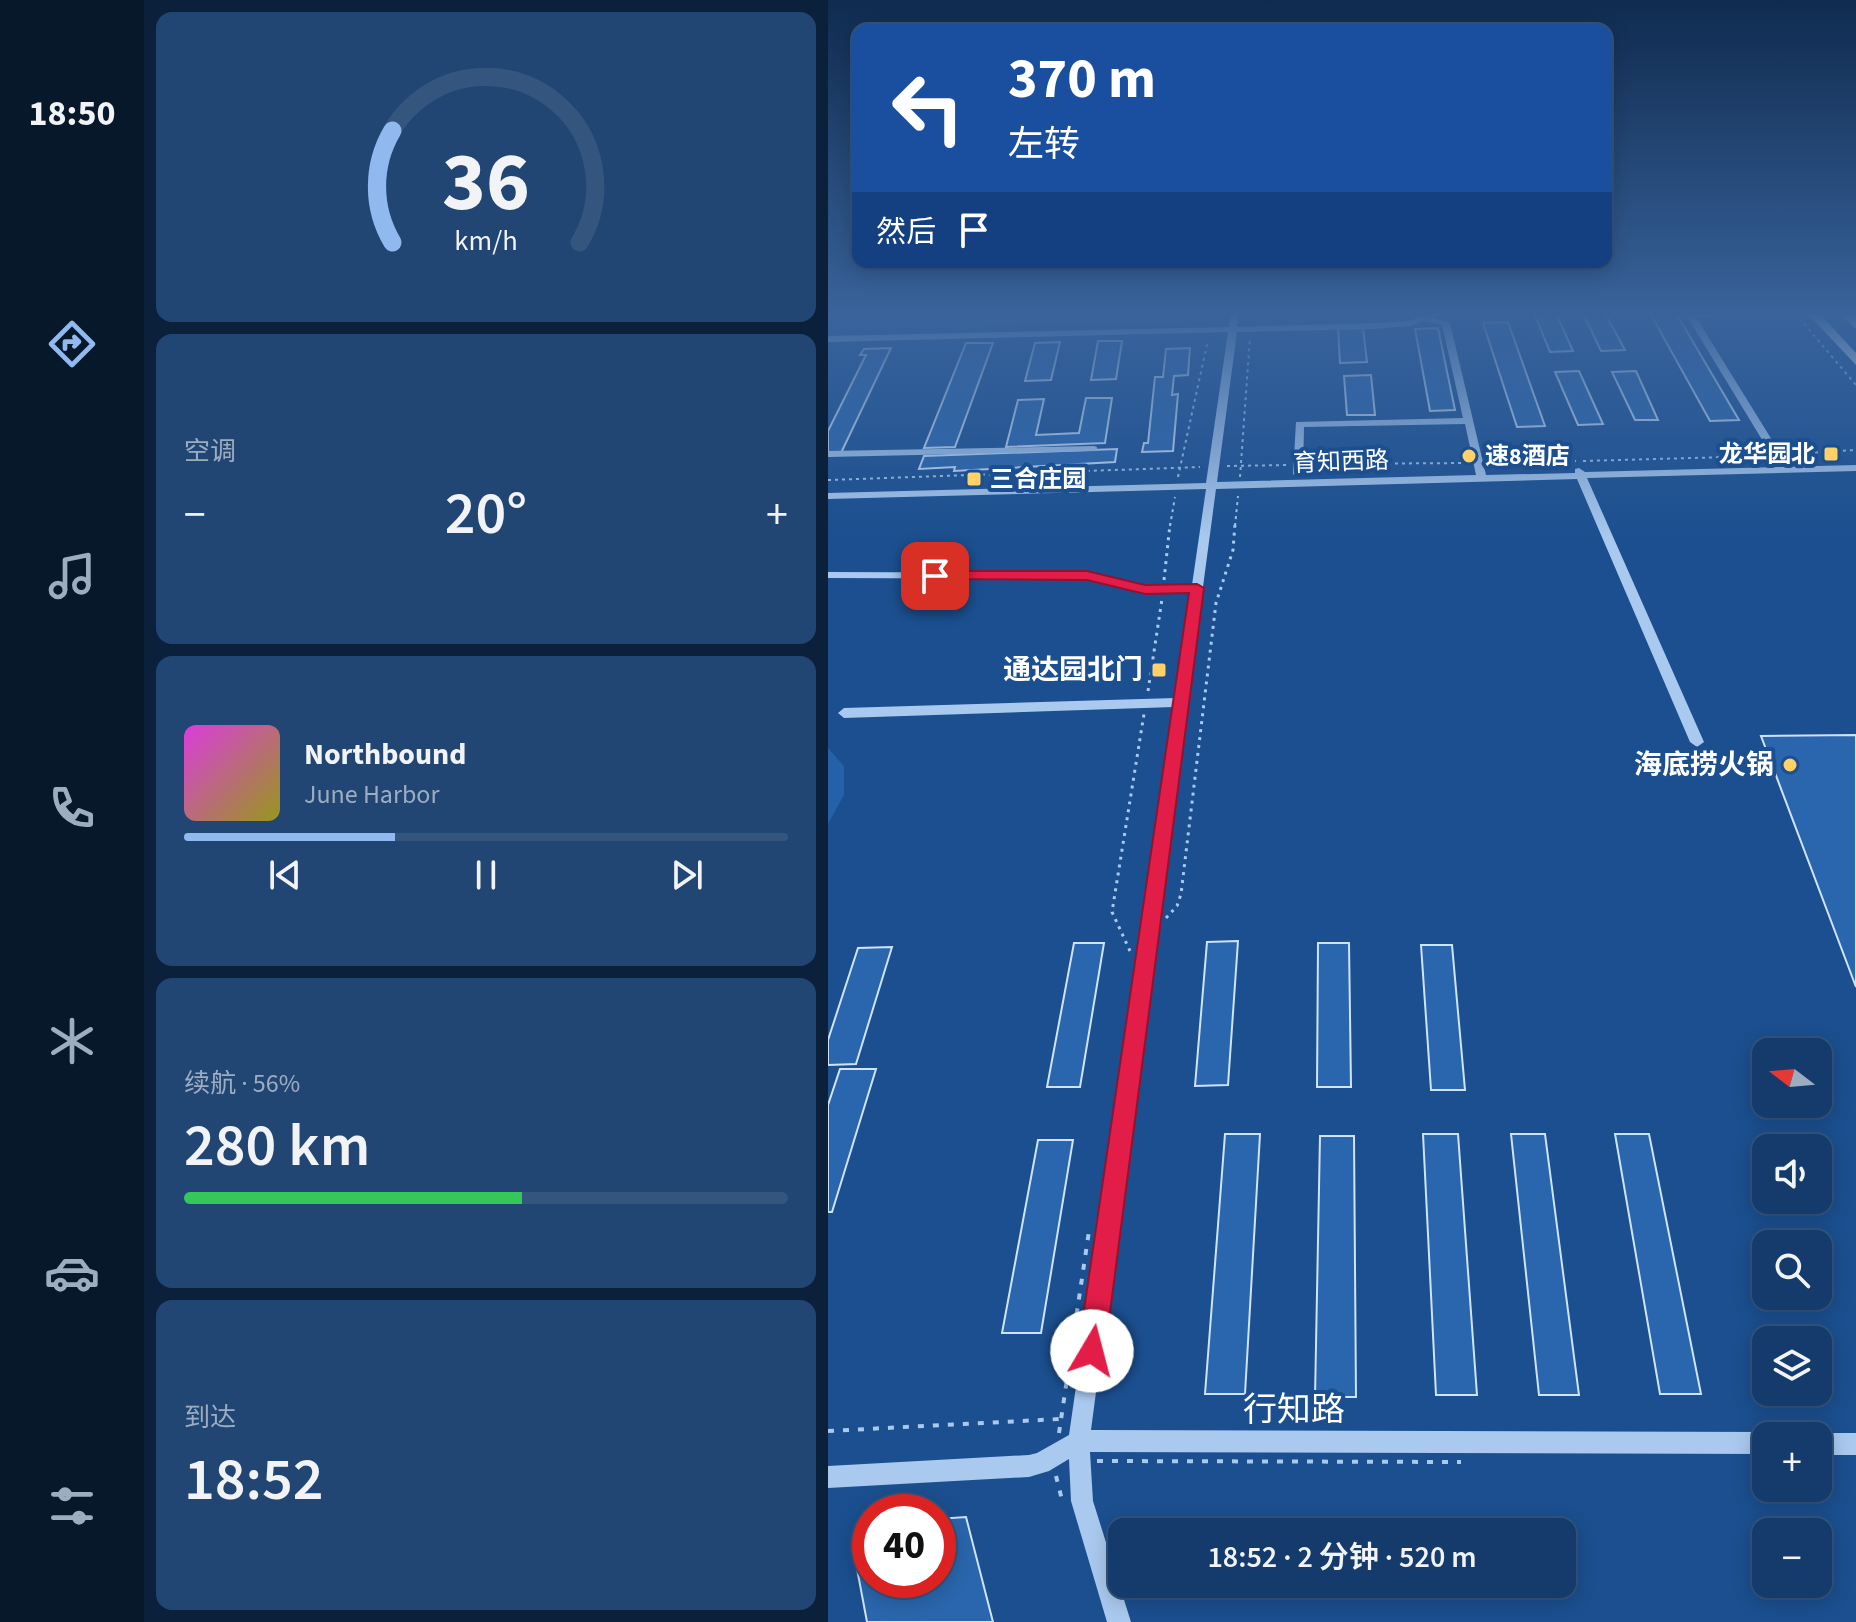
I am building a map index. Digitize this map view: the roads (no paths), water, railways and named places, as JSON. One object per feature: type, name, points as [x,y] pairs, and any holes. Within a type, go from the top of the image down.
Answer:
[{"type":"street","points":[[1119,1622],[1082,1501],[1079,1441],[1225,389]]},
{"type":"street","points":[[1461,389],[1480,470]]},
{"type":"street","points":[[1735,389],[1778,458]]},
{"type":"street","points":[[1298,469],[1299,424],[1468,421]]},
{"type":"street","points":[[828,454],[1094,449]]},
{"type":"street","name":"育知西路","points":[[1579,471],[1778,458],[1856,459]]},
{"type":"street","name":"育知西路","points":[[828,483],[1212,481],[1298,469],[1579,471],[1856,468]]},
{"type":"street","name":"育知西路","points":[[828,496],[1480,470]]},
{"type":"street","points":[[1579,471],[1697,742]]},
{"type":"street","points":[[828,575],[1087,576],[1145,590],[1197,588]]},
{"type":"street","points":[[844,713],[1181,702]]},
{"type":"street","name":"行知路","points":[[828,1477],[1035,1465],[1079,1441],[1752,1443]]},
{"type":"street","points":[[1832,1444],[1856,1444]]},
{"type":"place","name":"龙华园北","points":[[1831,454]]},
{"type":"place","name":"速8酒店","points":[[1469,456]]},
{"type":"place","name":"三合庄园","points":[[974,479]]},
{"type":"place","name":"通达园北门","points":[[1159,670]]},
{"type":"place","name":"海底捞火锅","points":[[1790,765]]}]
